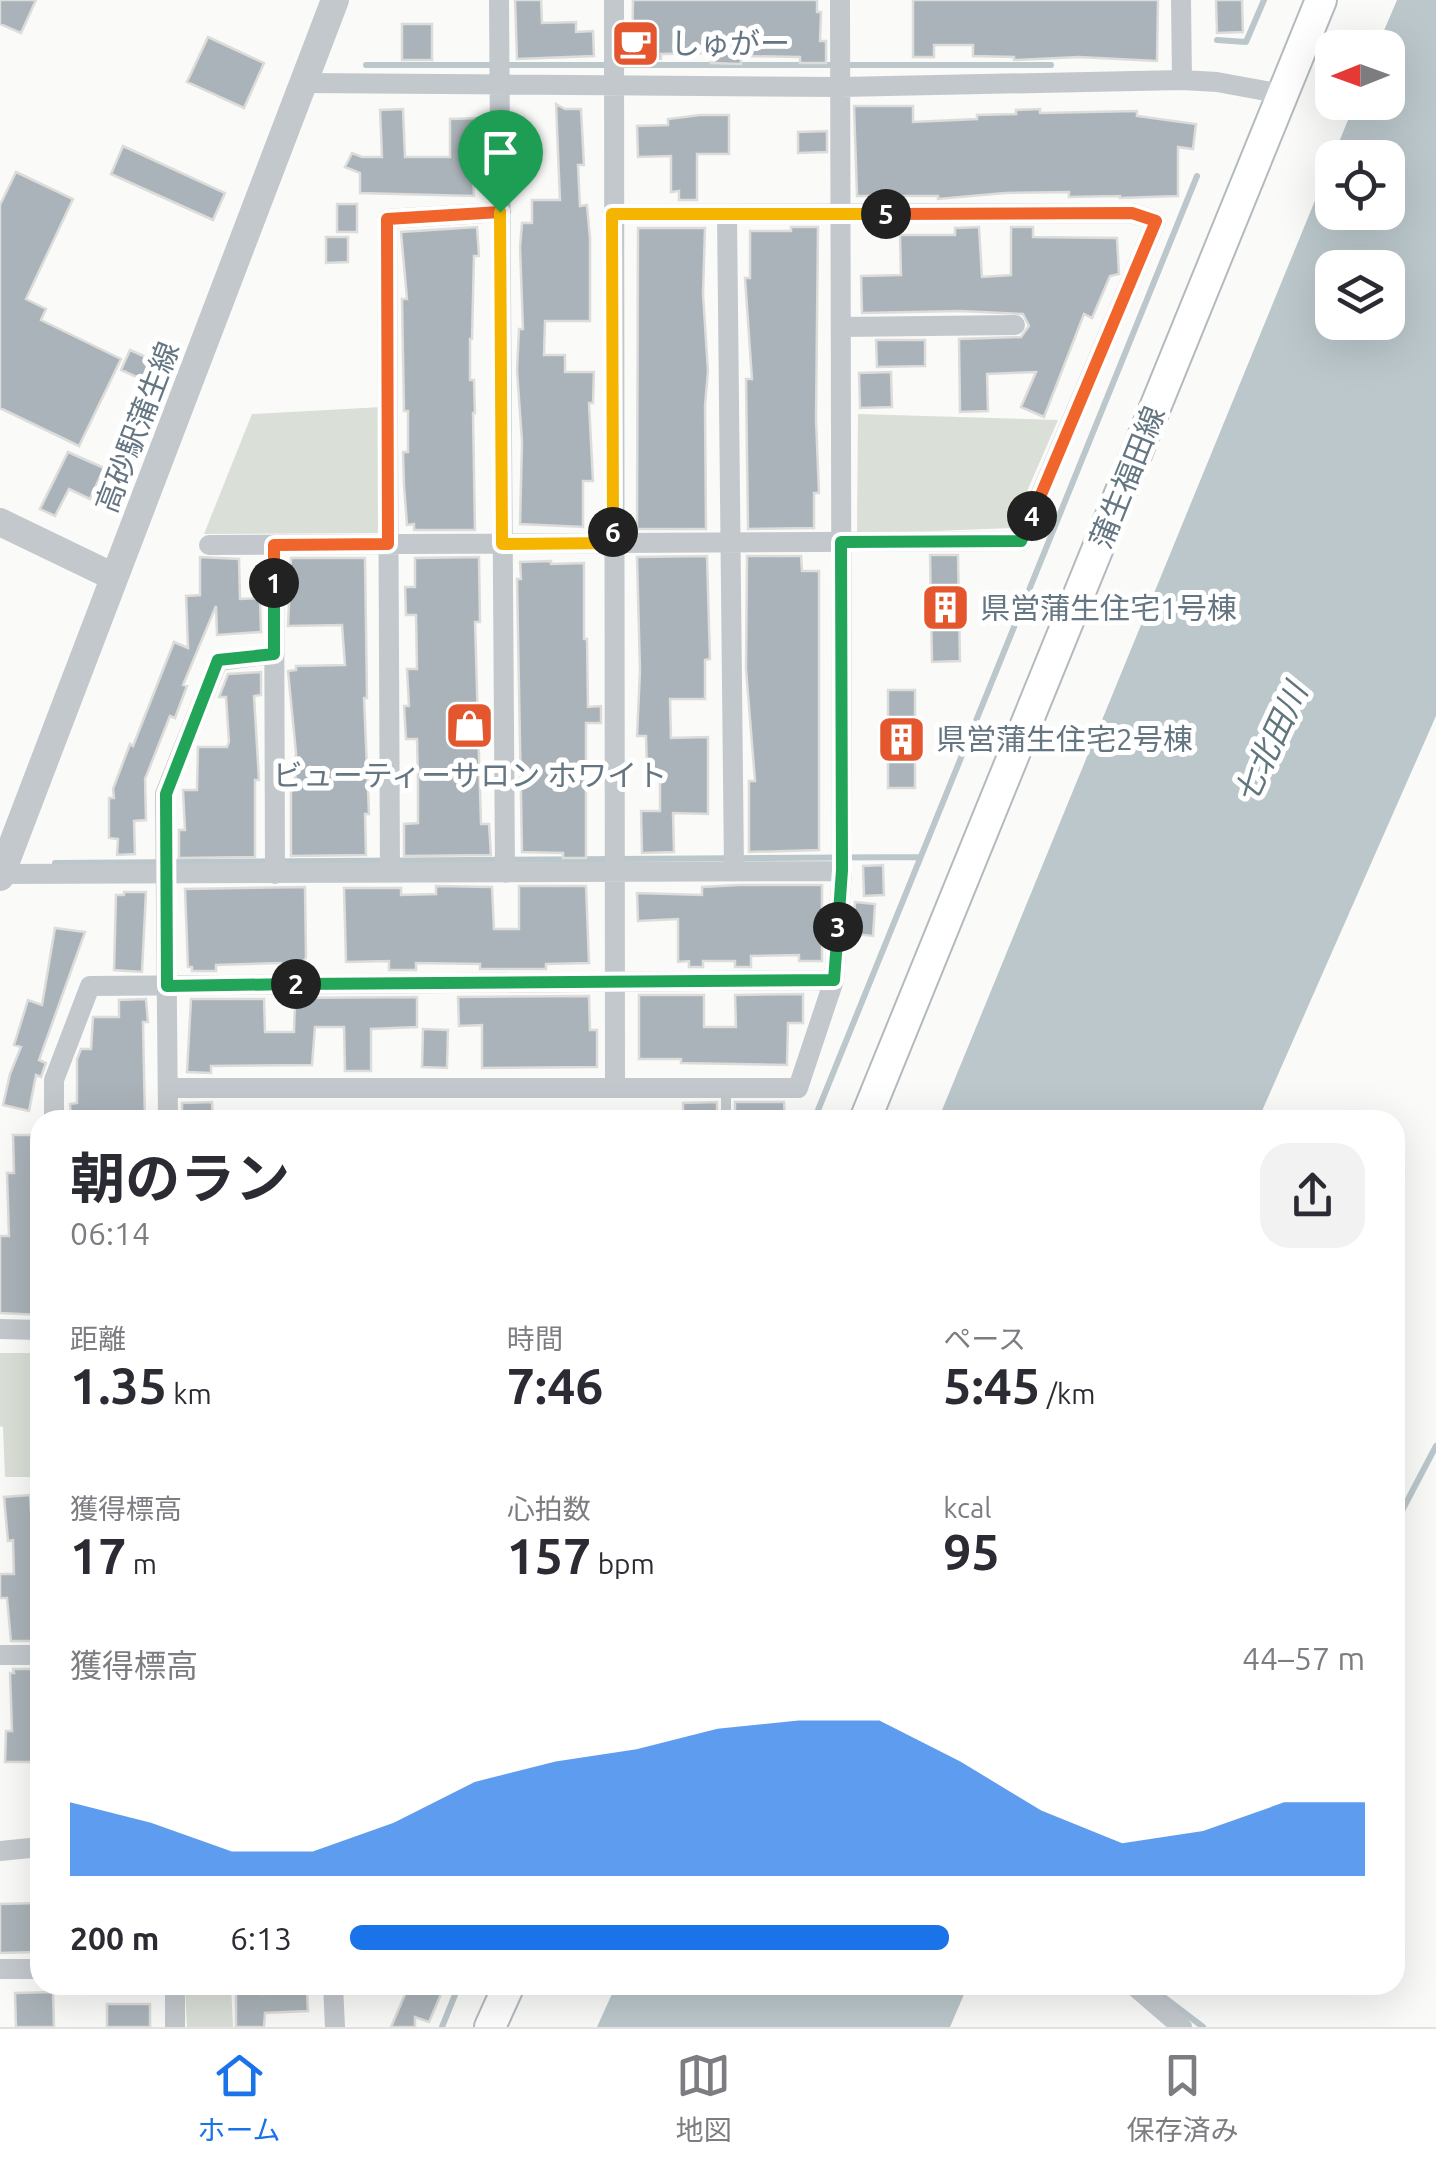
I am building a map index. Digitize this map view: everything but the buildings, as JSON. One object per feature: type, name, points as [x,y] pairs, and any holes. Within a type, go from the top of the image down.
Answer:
[{"type":"main road","name":"蒲生福田線","points":[[868,1110],[1321,0]]},
{"type":"main road","points":[[490,2027],[504,1995]]},
{"type":"street","name":"高砂駅蒲生線","points":[[1,876],[335,0]]},
{"type":"street","points":[[499,0],[504,864]]},
{"type":"street","points":[[614,0],[615,1088]]},
{"type":"street","points":[[168,1088],[798,1088],[834,980],[842,862],[840,0]]},
{"type":"street","points":[[1181,0],[1182,80]]},
{"type":"street","points":[[304,84],[500,72],[840,72],[1182,80],[1282,94]]},
{"type":"street","points":[[390,864],[387,219],[500,212]]},
{"type":"street","points":[[209,546],[1021,541],[1156,221],[1132,213],[612,214]]},
{"type":"street","points":[[727,214],[735,863]]},
{"type":"street","points":[[841,327],[1015,326]]},
{"type":"street","points":[[0,522],[114,577]]},
{"type":"street","points":[[274,545],[275,866]]},
{"type":"street","points":[[168,1110],[166,794],[218,660],[274,654]]},
{"type":"street","points":[[1,876],[166,866],[842,862]]},
{"type":"street","points":[[54,1110],[54,1080],[90,986],[834,980]]},
{"type":"street","points":[[0,1329],[30,1330]]},
{"type":"street","points":[[0,1655],[30,1655]]},
{"type":"street","points":[[0,1852],[30,1848]]},
{"type":"street","points":[[0,1969],[30,1970]]},
{"type":"street","points":[[174,1995],[175,2027]]},
{"type":"street","points":[[333,1995],[334,2027]]},
{"type":"street","points":[[1141,1995],[1182,2027]]},
{"type":"lane","points":[[726,1088],[726,1110]]},
{"type":"shaded area","points":[[382,407],[382,533],[204,534],[252,414]]},
{"type":"shaded area","points":[[858,414],[1058,420],[1011,528],[857,534]]},
{"type":"shaded area","points":[[0,1353],[30,1353],[30,1477],[5,1477]]},
{"type":"shaded area","points":[[185,1995],[231,1995],[233,2027],[187,2027]]},
{"type":"water","name":"七北田川","points":[[1397,0],[1436,0],[1436,716],[1262,1110],[942,1110],[1315,200],[1315,230],[1405,230],[1405,140],[1340,140],[1348,120],[1405,120],[1405,30],[1384,30]]},
{"type":"water","points":[[611,1995],[964,1995],[950,2027],[597,2027]]},
{"type":"waterway","points":[[1217,40],[1246,42],[1264,0]]},
{"type":"waterway","points":[[366,65],[1051,65]]},
{"type":"waterway","points":[[818,1110],[1197,176]]},
{"type":"waterway","points":[[55,863],[920,857]]},
{"type":"waterway","points":[[1405,1505],[1436,1446]]},
{"type":"waterway","points":[[442,2027],[455,1995]]},
{"type":"waterway","points":[[1161,1995],[1203,2027]]},
{"type":"place","name":"しゅがー","points":[[635,43]]},
{"type":"place","name":"県営蒲生住宅1号棟","points":[[945,608]]},
{"type":"place","name":"ビューティーサロン ホワイト","points":[[470,726]]},
{"type":"place","name":"県営蒲生住宅2号棟","points":[[901,739]]},
{"type":"route","points":[[500,212],[502,544],[613,543],[612,214],[1132,213],[1156,221],[1021,541],[841,542],[842,870],[834,980],[167,986],[166,794],[218,660],[274,654],[274,545],[388,544],[387,219],[500,212]]}]
